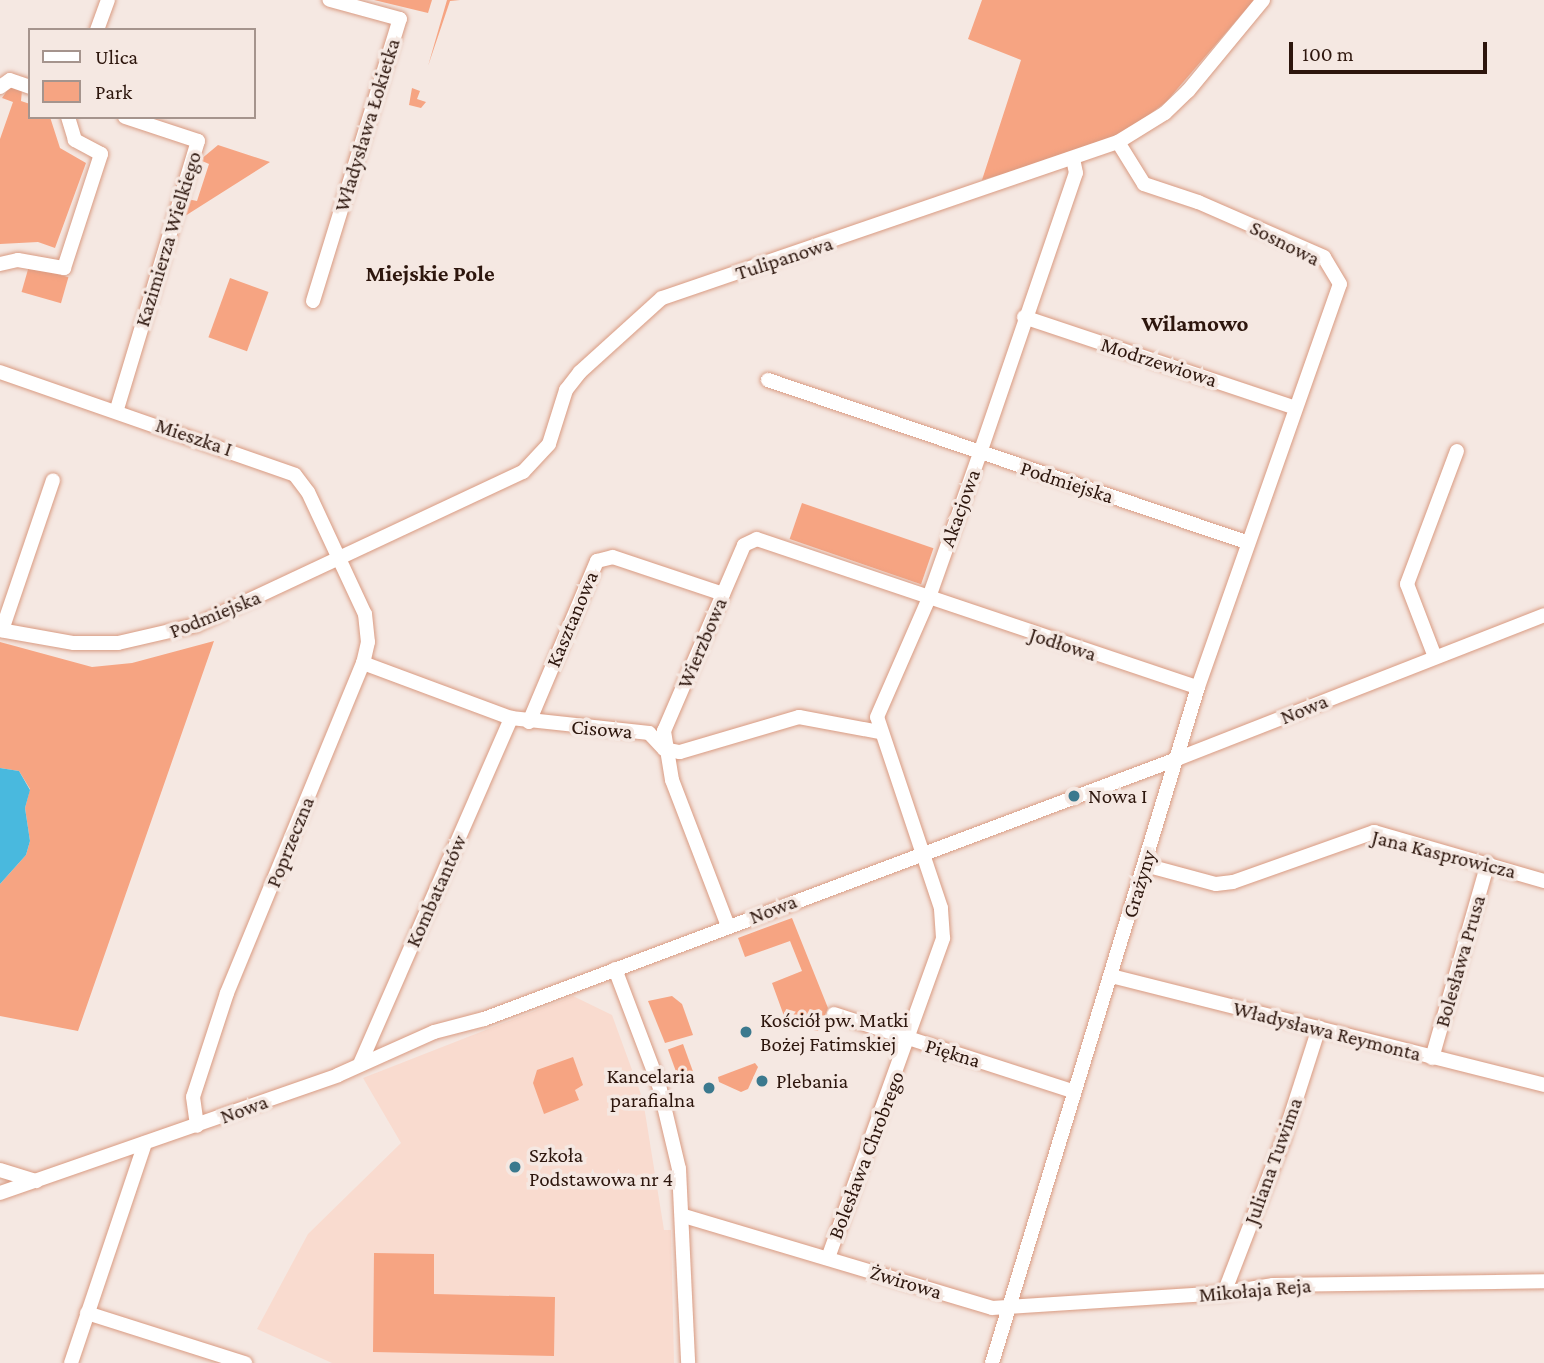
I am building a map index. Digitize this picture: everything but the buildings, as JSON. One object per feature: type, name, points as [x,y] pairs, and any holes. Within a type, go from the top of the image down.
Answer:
[{"type":"street","points":[[98,28],[108,0]]},
{"type":"street","name":"Władysława Łokietka","points":[[313,301],[400,19],[330,0]]},
{"type":"street","name":"Tulipanowa","points":[[341,560],[538,461],[549,444],[565,390],[580,372],[662,298],[1118,142],[1165,113],[1188,92],[1263,0]]},
{"type":"street","points":[[0,87],[10,80],[28,86]]},
{"type":"street","points":[[0,264],[18,260],[64,268],[101,154],[75,140],[69,119]]},
{"type":"street","name":"Kazimierza Wielkiego","points":[[117,409],[198,141],[131,119]]},
{"type":"street","name":"Sosnowa","points":[[1118,142],[1144,184],[1198,202],[1324,257],[1340,284],[1293,407]]},
{"type":"street","name":"Akacjowa","points":[[921,853],[879,732],[877,717],[928,600],[980,453],[1024,317],[1076,173],[1073,159]]},
{"type":"street","name":"Modrzewiowa","points":[[1024,317],[1293,407]]},
{"type":"street","name":"Mieszka I","points":[[0,372],[117,409],[295,475],[309,492],[341,560]]},
{"type":"street","name":"Podmiejska","points":[[768,380],[1246,541]]},
{"type":"street","name":"Grażyny","points":[[992,1363],[1198,687],[1293,407]]},
{"type":"street","points":[[1436,657],[1407,584],[1457,452]]},
{"type":"street","points":[[1,630],[53,480]]},
{"type":"street","name":"Wierzbowa","points":[[664,749],[664,731],[744,545],[757,539],[928,600]]},
{"type":"street","name":"Kasztanowa","points":[[529,722],[597,561],[613,557],[723,594]]},
{"type":"street","name":"Podmiejska","points":[[1,630],[74,643],[154,638],[196,625],[341,560]]},
{"type":"street","name":"Poprzeczna","points":[[197,1126],[193,1097],[227,993],[363,663],[368,642],[365,614],[341,560]]},
{"type":"street","name":"Jodłowa","points":[[928,600],[1198,687]]},
{"type":"street","name":"Nowa","points":[[0,1193],[197,1126],[360,1064],[434,1032],[484,1019],[1177,759],[1544,615]]},
{"type":"street","name":"Cisowa","points":[[363,663],[512,718],[529,722],[649,733],[664,749]]},
{"type":"street","points":[[728,926],[664,749],[687,751],[799,717],[879,732]]},
{"type":"street","name":"Kombatantów","points":[[360,1064],[512,718]]},
{"type":"street","name":"Jana Kasprowicza","points":[[1145,865],[1216,884],[1233,882],[1374,832],[1544,881]]},
{"type":"street","name":"Bolesława Chrobrego","points":[[828,1258],[909,1040],[943,938],[941,908],[921,853]]},
{"type":"street","name":"Bolesława Prusa","points":[[1432,1058],[1488,863]]},
{"type":"street","points":[[615,969],[659,1085],[684,1216],[688,1363]]},
{"type":"street","name":"Władysława Reymonta","points":[[1111,976],[1544,1085]]},
{"type":"street","name":"Piękna","points":[[834,1014],[1073,1091]]},
{"type":"street","name":"Juliana Tuwima","points":[[1224,1293],[1283,1140],[1319,1028]]},
{"type":"street","points":[[71,1363],[145,1143]]},
{"type":"street","points":[[0,1170],[36,1181]]},
{"type":"street","name":"Żwirowa","points":[[684,1216],[992,1308],[1008,1307]]},
{"type":"street","name":"Mikołaja Reja","points":[[1008,1307],[1224,1293],[1273,1285],[1544,1281]]},
{"type":"street","points":[[87,1313],[244,1363]]},
{"type":"shaded area","name":"Szkoła Podstawowa nr 4","points":[[573,996],[612,1015],[643,1100],[664,1230],[671,1230],[674,1363],[332,1363],[257,1329],[308,1234],[401,1143],[363,1078]]},
{"type":"green space","points":[[374,0],[432,0],[428,13]]},
{"type":"green space","points":[[447,0],[460,0],[450,1],[428,66]]},
{"type":"green space","points":[[982,0],[1254,0],[1166,102],[1111,143],[982,180],[1021,60],[968,39]]},
{"type":"green space","points":[[9,88],[22,90],[21,101],[28,103],[28,119],[51,119],[60,148],[86,163],[55,248],[38,242],[0,244],[0,139],[13,102],[2,98]]},
{"type":"green space","points":[[412,88],[420,91],[417,99],[426,102],[421,108],[409,105]]},
{"type":"green space","points":[[218,145],[270,162],[185,216],[187,199],[197,201],[209,164],[200,160]]},
{"type":"green space","points":[[29,266],[68,277],[61,303],[22,292]]},
{"type":"green space","points":[[230,278],[269,292],[247,351],[208,337]]},
{"type":"green space","points":[[802,503],[933,548],[921,584],[790,539]]},
{"type":"green space","points":[[214,641],[78,1031],[0,1016],[0,884],[26,855],[30,841],[25,808],[30,789],[19,771],[0,768],[0,642],[92,667],[132,663]]},
{"type":"green space","points":[[792,918],[828,1008],[818,1031],[794,1026],[790,1014],[784,1016],[772,983],[802,971],[790,941],[745,957],[738,938]]},
{"type":"green space","points":[[672,996],[682,1004],[693,1035],[665,1043],[648,1001]]},
{"type":"green space","points":[[683,1044],[693,1072],[678,1078],[668,1049]]},
{"type":"green space","points":[[573,1057],[583,1085],[575,1090],[579,1100],[544,1114],[533,1083],[537,1070]]},
{"type":"green space","points":[[755,1063],[758,1067],[748,1089],[741,1092],[719,1082],[718,1077]]},
{"type":"green space","points":[[374,1253],[434,1254],[434,1294],[555,1297],[554,1356],[373,1352]]},
{"type":"water","points":[[0,768],[19,771],[30,790],[25,808],[30,841],[26,855],[0,884]]},
{"type":"place","name":"Nowa I","points":[[1074,796]]},
{"type":"place","name":"Kościół pw. Matki Bożej Fatimskiej","points":[[746,1032]]},
{"type":"place","name":"Plebania","points":[[762,1081]]},
{"type":"place","name":"Kancelaria parafialna","points":[[709,1088]]},
{"type":"place","name":"Szkoła Podstawowa nr 4","points":[[515,1167]]},
{"type":"district","name":"Miejskie Pole","points":[[430,273]]},
{"type":"district","name":"Wilamowo","points":[[1195,323]]}]
